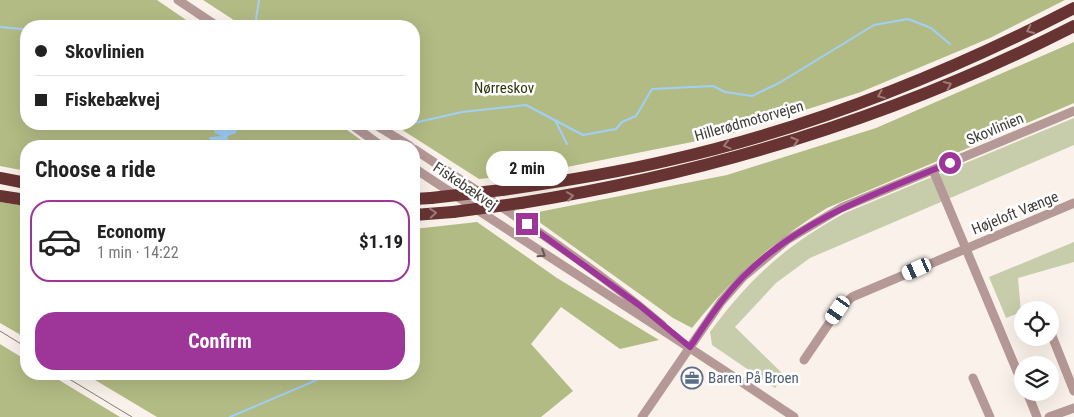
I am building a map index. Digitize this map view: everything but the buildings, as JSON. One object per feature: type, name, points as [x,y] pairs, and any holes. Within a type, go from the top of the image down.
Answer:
[{"type":"highway","name":"Hillerødmotorvejen","points":[[420,199],[502,190],[597,176],[662,162],[796,125],[863,102],[972,58],[1074,8]]},
{"type":"highway","points":[[420,215],[453,212],[601,191],[672,175],[799,140],[939,89],[1074,26]]},
{"type":"highway","points":[[0,178],[20,182]]},
{"type":"highway","points":[[0,196],[20,199]]},
{"type":"street","points":[[178,0],[208,20]]},
{"type":"street","name":"Skovlinien","points":[[642,417],[721,302],[743,277],[786,240],[841,208],[1074,111]]},
{"type":"street","points":[[359,130],[374,140]]},
{"type":"street","points":[[384,130],[400,140]]},
{"type":"street","name":"Fiskebækvej","points":[[420,153],[543,235],[639,305],[679,340]]},
{"type":"street","name":"Højeloft Vænge","points":[[933,170],[1014,364]]},
{"type":"street","name":"Fiskebækvej","points":[[420,172],[627,309],[690,347],[794,417]]},
{"type":"street","name":"Højeloft Vænge","points":[[804,360],[845,302],[966,248],[1074,203]]},
{"type":"street","points":[[1056,346],[1074,390]]},
{"type":"street","points":[[973,378],[990,417]]},
{"type":"street","points":[[1030,401],[1037,417]]},
{"type":"street","points":[[1050,417],[1074,408]]},
{"type":"green space","points":[[0,0],[157,0],[186,20],[20,20],[20,130],[347,130],[361,140],[20,140],[20,170],[0,166]]},
{"type":"green space","name":"Nørreskov","points":[[203,0],[1065,0],[990,38],[861,92],[727,135],[537,173],[479,179],[402,130],[420,130],[420,20],[234,20]]},
{"type":"green space","points":[[1074,42],[1074,103],[827,208],[789,234],[754,262],[722,293],[692,328],[673,318],[528,214],[727,175],[876,128]]},
{"type":"green space","points":[[1074,118],[1074,145],[810,258],[776,283],[735,327],[784,375],[775,388],[712,345],[710,332],[740,295],[770,264],[824,225],[845,213]]},
{"type":"green space","points":[[0,202],[20,205],[20,335],[0,323]]},
{"type":"green space","points":[[477,222],[557,278],[659,340],[620,349],[561,307],[531,344],[573,391],[541,417],[157,417],[95,380],[420,380],[420,228]]},
{"type":"green space","points":[[1074,242],[1074,262],[1018,278],[1020,301],[1014,301],[1014,315],[1006,318],[989,277]]},
{"type":"green space","points":[[0,344],[20,356],[20,380],[59,380],[120,417],[0,417]]},
{"type":"water","points":[[214,130],[237,130],[236,133],[228,136],[227,140],[210,140],[209,137],[221,136],[215,133]]},
{"type":"waterway","points":[[256,20],[259,0]]},
{"type":"waterway","points":[[420,122],[462,112],[526,105],[583,135],[616,129],[622,122],[636,116],[652,89],[713,86],[725,92],[752,96],[779,83],[874,25],[908,19],[931,28],[950,44]]},
{"type":"waterway","points":[[0,27],[20,29]]},
{"type":"waterway","points":[[555,120],[567,144]]},
{"type":"waterway","points":[[230,417],[317,380]]},
{"type":"tram line","points":[[0,331],[20,343]]},
{"type":"tram line","points":[[71,380],[132,417]]},
{"type":"place","name":"Baren På Broen","points":[[692,378]]},
{"type":"route","points":[[527,224],[639,305],[679,340],[690,347],[721,302],[743,277],[786,240],[803,228],[841,208],[950,163]]}]
